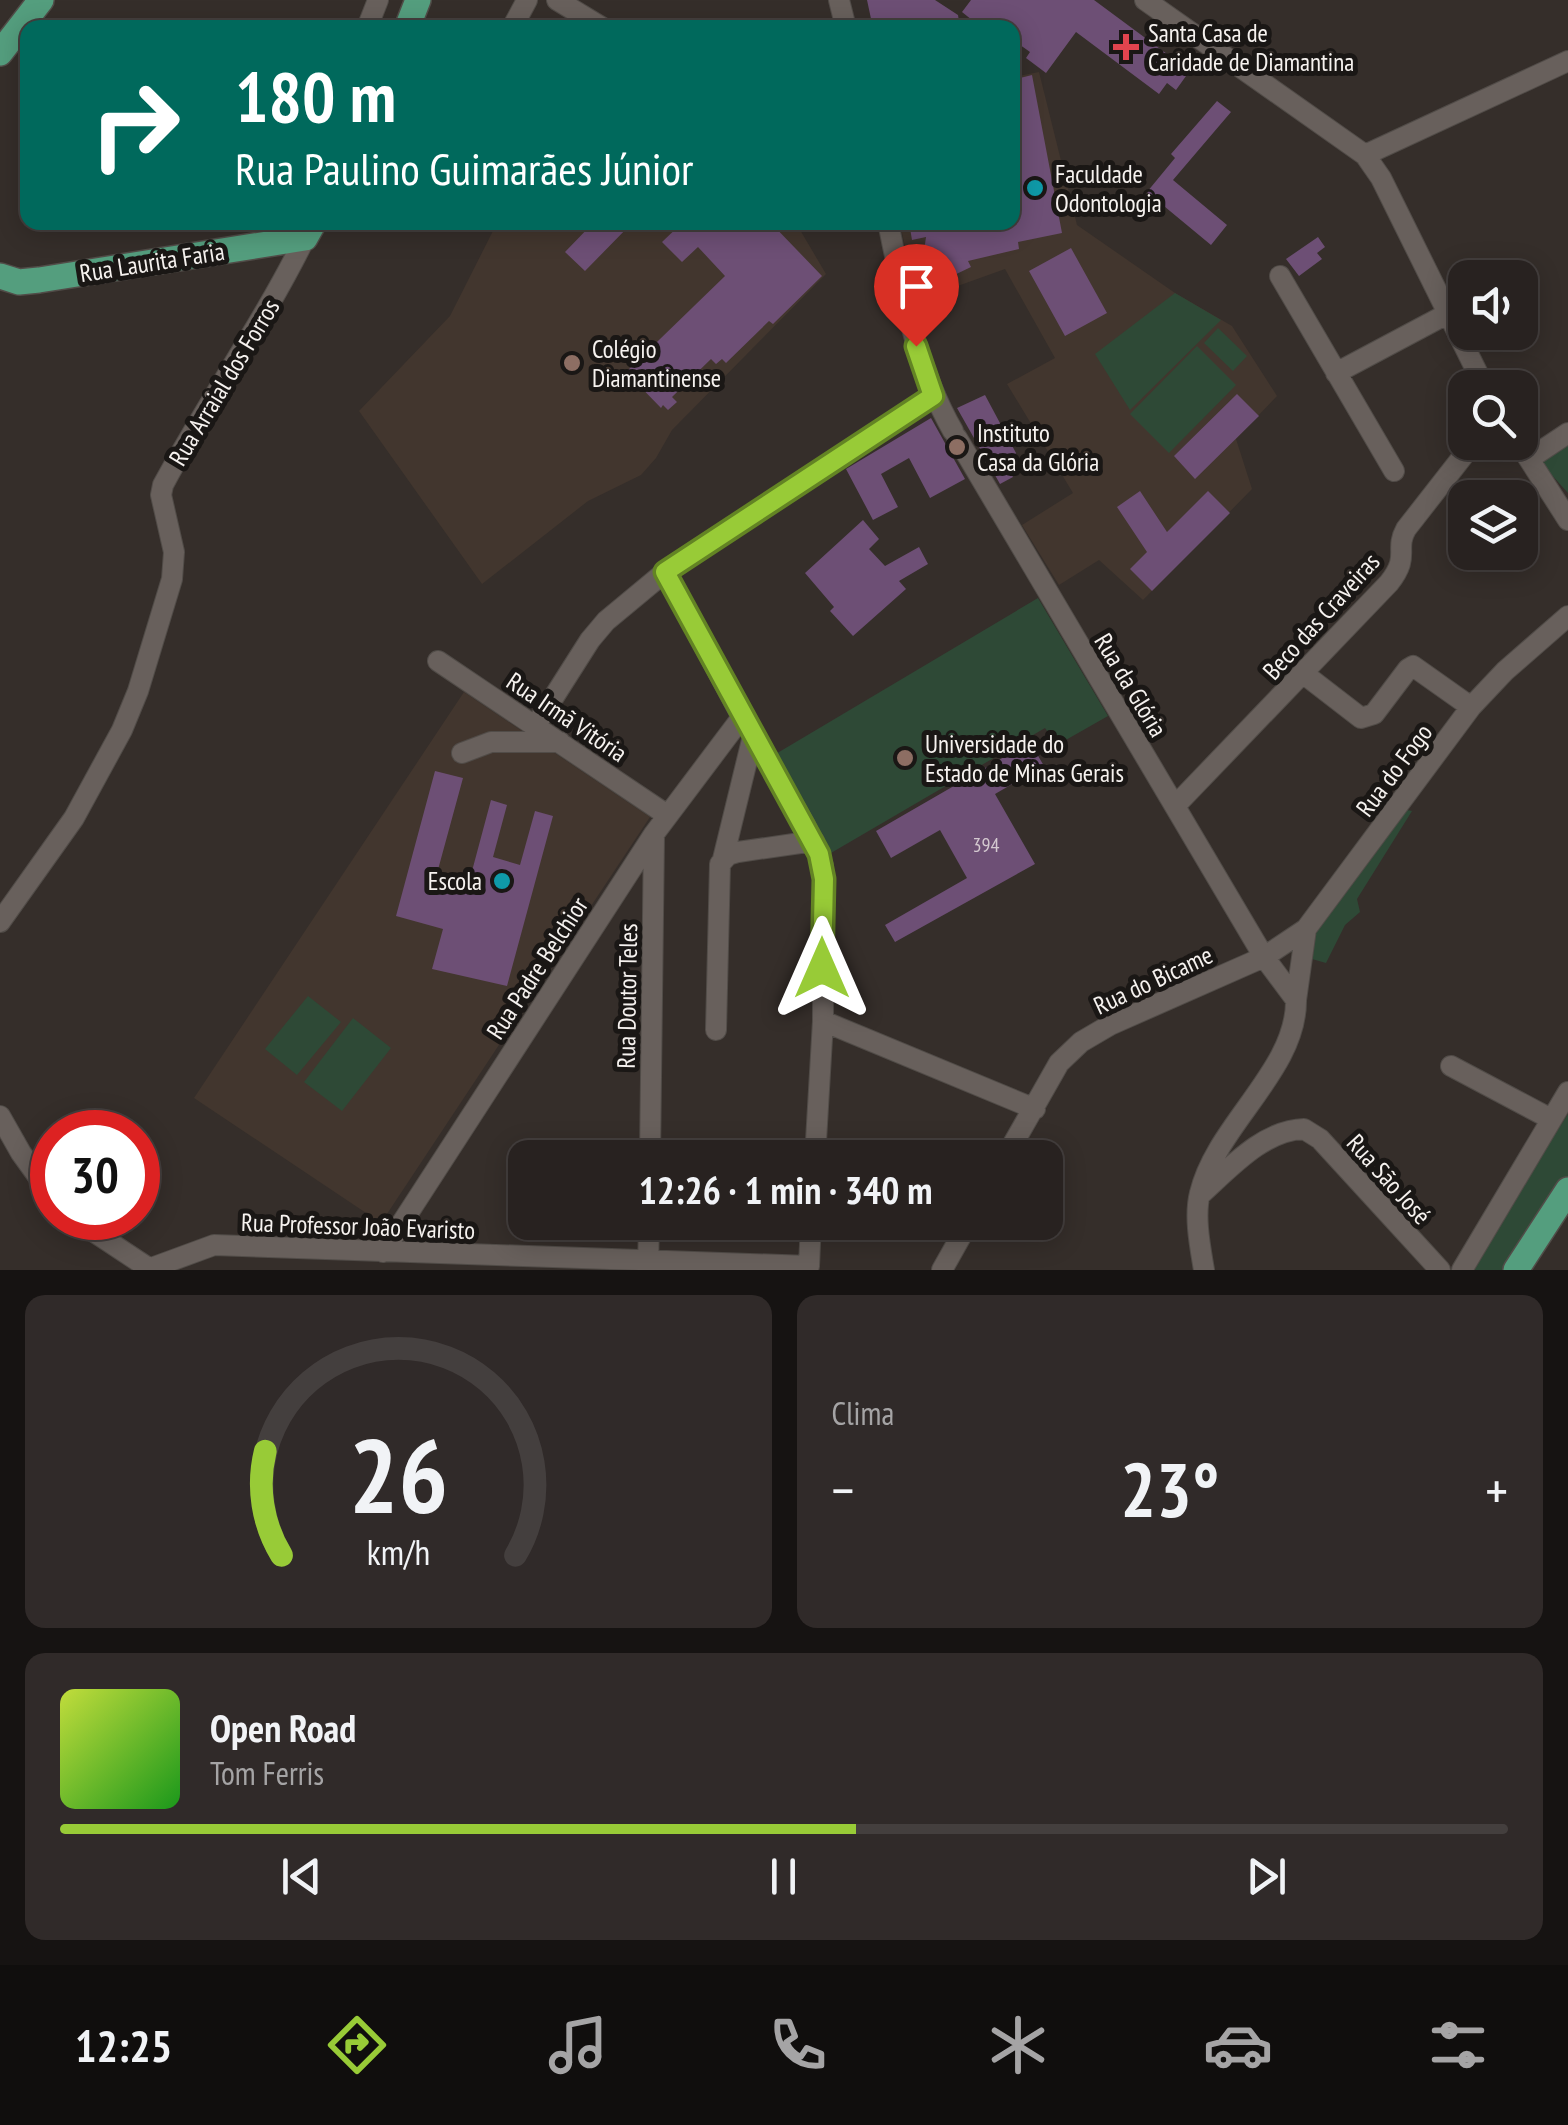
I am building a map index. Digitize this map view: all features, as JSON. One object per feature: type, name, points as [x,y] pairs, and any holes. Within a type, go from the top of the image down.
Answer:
[{"type":"main road","points":[[24,20],[42,0]]},
{"type":"main road","points":[[3,43],[20,24]]},
{"type":"main road","name":"Rua Laurita Faria","points":[[0,276],[19,282],[39,280],[309,230]]},
{"type":"main road","points":[[1516,1270],[1568,1190]]},
{"type":"street","points":[[558,0],[590,20]]},
{"type":"street","points":[[1144,0],[1365,155],[1381,178],[1476,370]]},
{"type":"street","points":[[1365,155],[1568,61]]},
{"type":"street","name":"Rua Arraial dos Forros","points":[[0,922],[74,818],[122,730],[170,592],[174,552],[161,495],[163,485],[282,286],[309,230]]},
{"type":"street","name":"Rua da Glória","points":[[890,230],[906,310],[933,396],[1032,570],[1264,956],[1296,1000]]},
{"type":"street","points":[[1280,276],[1394,471]]},
{"type":"street","points":[[1336,373],[1447,314]]},
{"type":"street","points":[[536,725],[590,640],[665,572],[933,396]]},
{"type":"street","points":[[1538,445],[1568,432]]},
{"type":"street","name":"Beco das Craveiras","points":[[1175,806],[1401,568],[1406,529],[1460,460]]},
{"type":"street","points":[[1530,460],[1568,520]]},
{"type":"street","points":[[665,572],[742,717],[814,840],[824,879],[823,1021],[816,1140]]},
{"type":"street","name":"Rua do Fogo","points":[[1264,956],[1306,929],[1471,707],[1568,616]]},
{"type":"street","name":"Rua Irmã Vitória","points":[[438,661],[667,815]]},
{"type":"street","points":[[1304,674],[1360,718],[1374,714],[1414,666],[1471,707]]},
{"type":"street","name":"Rua Padre Belchior","points":[[383,1252],[654,834],[742,717]]},
{"type":"street","points":[[716,1030],[718,877],[754,736]]},
{"type":"street","points":[[462,753],[499,741],[562,742]]},
{"type":"street","name":"Rua Doutor Teles","points":[[650,1140],[654,834]]},
{"type":"street","points":[[723,858],[814,840]]},
{"type":"street","points":[[1204,1270],[1198,1197],[1206,1171],[1290,1037],[1306,929]]},
{"type":"street","name":"Rua do Bicame","points":[[1016,1140],[1060,1063],[1081,1042],[1110,1025],[1264,956]]},
{"type":"street","points":[[823,1021],[1035,1109]]},
{"type":"street","points":[[1451,1066],[1551,1120]]},
{"type":"street","points":[[1462,1270],[1568,1092]]},
{"type":"street","points":[[0,1116],[30,1164]]},
{"type":"street","name":"Rua São José","points":[[1198,1197],[1259,1145],[1282,1133],[1304,1129],[1320,1139],[1440,1270]]},
{"type":"street","points":[[103,1240],[157,1268]]},
{"type":"street","points":[[648,1266],[649,1240]]},
{"type":"street","name":"Rua Professor João Evaristo","points":[[157,1268],[214,1245],[648,1266],[808,1266],[810,1240]]},
{"type":"street","points":[[942,1270],[959,1240]]},
{"type":"shaded area","points":[[1039,72],[1077,225],[1175,293],[1232,326],[1277,396],[1236,439],[1252,489],[1143,600],[1099,560],[1059,585],[1022,525],[1073,493],[1007,384],[1055,358],[1005,269],[916,301],[901,230],[1020,230],[1020,76]]},
{"type":"shaded area","name":"Colégio Diamantinense","points":[[493,230],[800,230],[826,274],[672,430],[641,475],[588,501],[482,584],[359,411],[450,316]]},
{"type":"shaded area","points":[[464,692],[650,817],[381,1223],[194,1098]]},
{"type":"green space","points":[[1175,293],[1221,320],[1130,410],[1095,354]]},
{"type":"green space","points":[[1218,328],[1247,356],[1233,371],[1204,343]]},
{"type":"green space","points":[[1197,346],[1236,385],[1169,453],[1130,414]]},
{"type":"green space","points":[[1568,440],[1568,493],[1541,463]]},
{"type":"green space","points":[[1038,598],[1108,716],[1057,745],[1045,728],[831,853],[774,755]]},
{"type":"green space","points":[[1402,809],[1412,811],[1357,899],[1360,912],[1345,925],[1326,963],[1312,959],[1310,931]]},
{"type":"green space","points":[[308,996],[341,1022],[297,1075],[265,1049]]},
{"type":"green space","points":[[353,1018],[391,1048],[342,1111],[304,1082]]},
{"type":"green space","points":[[1568,1114],[1568,1182],[1508,1270],[1467,1270]]},
{"type":"building","points":[[867,0],[935,0],[958,15],[959,20],[871,20]]},
{"type":"building","points":[[971,0],[1094,0],[1167,54],[1163,59],[1186,76],[1176,90],[1167,83],[1159,94],[1076,32],[1046,73],[1026,58],[1030,52],[1020,45],[1020,20],[972,20],[962,12]]},
{"type":"building","name":"Faculdade Odontologia","points":[[1032,75],[1062,233],[1018,242],[1019,249],[968,261],[971,267],[946,279],[920,280],[926,237],[912,240],[910,230],[1020,230],[1020,78]]},
{"type":"building","points":[[1217,101],[1231,112],[1173,180],[1227,225],[1211,245],[1147,192],[1175,158],[1171,154]]},
{"type":"building","points":[[586,230],[625,230],[585,271],[565,252]]},
{"type":"building","points":[[675,230],[778,230],[822,276],[726,363],[722,359],[716,364],[711,359],[672,397],[677,402],[668,410],[663,405],[661,408],[626,372],[725,276],[698,247],[682,262],[662,242]]},
{"type":"building","points":[[1318,237],[1325,247],[1317,253],[1322,259],[1299,276],[1286,259]]},
{"type":"building","points":[[1071,248],[1107,313],[1065,336],[1029,271]]},
{"type":"building","points":[[1237,394],[1259,416],[1195,479],[1174,456]]},
{"type":"building","points":[[985,395],[1016,453],[1012,459],[1015,464],[1008,468],[1013,477],[1000,484],[957,408]]},
{"type":"building","points":[[931,418],[965,479],[930,498],[909,458],[881,474],[898,507],[873,520],[846,469]]},
{"type":"building","points":[[1140,491],[1167,532],[1208,491],[1230,513],[1152,591],[1130,569],[1147,552],[1117,507]]},
{"type":"building","points":[[863,520],[879,539],[869,549],[885,566],[919,547],[928,564],[899,581],[906,589],[853,636],[830,611],[834,607],[805,573]]},
{"type":"building","points":[[1030,742],[1044,766],[995,794],[1035,864],[895,942],[885,925],[967,878],[940,830],[891,858],[876,831]]},
{"type":"building","name":"Escola","points":[[435,771],[463,778],[436,877],[468,886],[491,800],[507,805],[493,857],[520,865],[535,811],[553,816],[507,986],[432,969],[443,929],[396,916]]},
{"type":"place","name":"Santa Casa de Caridade de Diamantina","points":[[1126,47]]},
{"type":"place","name":"Faculdade Odontologia","points":[[1035,188]]},
{"type":"place","name":"Colégio Diamantinense","points":[[572,363]]},
{"type":"place","name":"Instituto Casa da Glória","points":[[957,447]]},
{"type":"place","name":"Universidade do Estado de Minas Gerais","points":[[905,758]]},
{"type":"place","name":"Escola","points":[[502,881]]},
{"type":"route","points":[[822,968],[824,879],[819,854],[665,572],[933,396],[916,346]]}]
